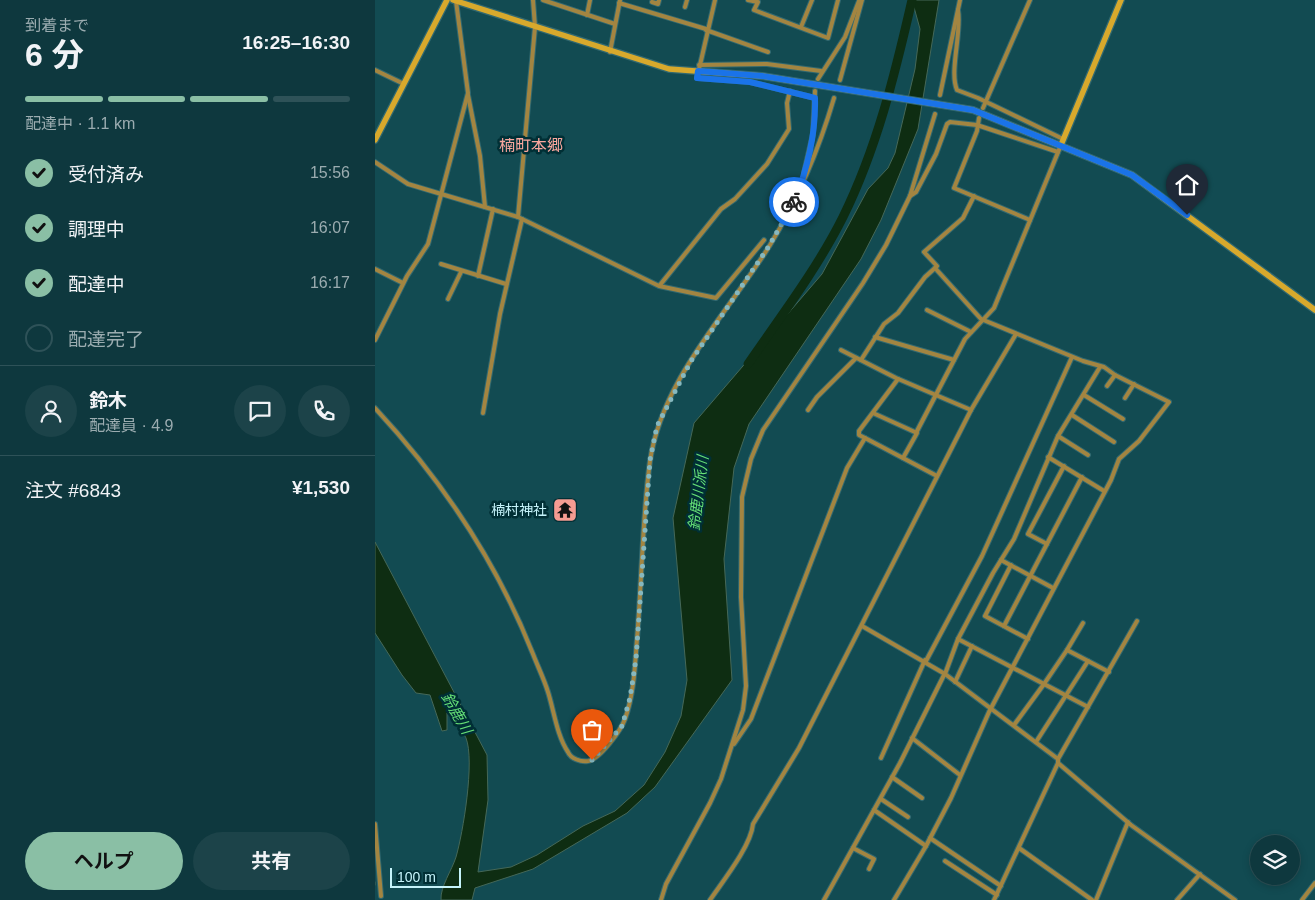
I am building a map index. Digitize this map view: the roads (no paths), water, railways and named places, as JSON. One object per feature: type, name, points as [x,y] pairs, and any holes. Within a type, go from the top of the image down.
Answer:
[{"type":"street","points":[[375,140],[447,0]]},
{"type":"street","points":[[485,207],[482,172],[468,93],[455,0],[610,52],[669,69],[767,64],[821,71]]},
{"type":"street","points":[[483,412],[520,218],[535,27],[533,0]]},
{"type":"street","points":[[543,0],[615,24]]},
{"type":"street","points":[[560,6],[561,0]]},
{"type":"street","points":[[587,15],[590,0]]},
{"type":"street","points":[[652,2],[658,4],[659,0]]},
{"type":"street","points":[[685,7],[687,0]]},
{"type":"street","points":[[715,0],[706,30],[697,78],[750,82],[815,98]]},
{"type":"street","points":[[748,0],[758,1],[755,10],[828,38],[838,0]]},
{"type":"street","points":[[801,27],[812,0]]},
{"type":"street","points":[[939,95],[960,0]]},
{"type":"street","points":[[983,108],[1029,0]]},
{"type":"street","points":[[903,458],[965,339],[994,308],[1121,0]]},
{"type":"street","points":[[610,52],[620,1],[768,52]]},
{"type":"street","points":[[818,79],[821,71],[845,37],[861,1]]},
{"type":"street","points":[[840,80],[861,1]]},
{"type":"street","points":[[958,10],[960,21],[955,87],[959,92],[985,102],[1061,145]]},
{"type":"street","points":[[698,68],[762,76],[973,110],[1132,175],[1315,310]]},
{"type":"street","points":[[375,70],[404,84]]},
{"type":"street","points":[[661,285],[721,208],[735,199],[767,164],[789,129],[787,103],[790,91]]},
{"type":"street","points":[[802,183],[813,134],[815,91]]},
{"type":"street","points":[[375,340],[403,283],[428,244],[468,93]]},
{"type":"street","points":[[375,408],[425,466],[482,549],[530,645],[547,689],[567,751],[576,759],[592,760],[622,726],[630,698],[636,659],[650,460],[657,426],[687,368],[769,246],[802,183],[824,131],[835,98]]},
{"type":"street","points":[[661,900],[666,884],[710,803],[743,710],[746,686],[741,607],[742,497],[751,458],[763,430],[876,263],[910,196],[935,114]]},
{"type":"street","points":[[979,118],[977,131],[954,188],[1030,220]]},
{"type":"street","points":[[910,196],[916,192],[936,154],[947,124],[953,121],[1061,145]]},
{"type":"street","points":[[375,162],[401,181],[520,218],[661,285],[716,298],[764,240]]},
{"type":"street","points":[[894,900],[926,846],[991,708],[1111,480],[1119,459],[1139,441],[1169,402],[1101,367],[983,320],[972,311],[935,268],[937,266],[924,252],[963,218],[974,196]]},
{"type":"street","points":[[478,276],[493,209]]},
{"type":"street","points":[[441,264],[461,272],[506,284]]},
{"type":"street","points":[[861,360],[886,322],[904,306],[925,277],[935,268]]},
{"type":"street","points":[[375,269],[403,283]]},
{"type":"street","points":[[448,299],[461,272]]},
{"type":"street","points":[[927,310],[971,332]]},
{"type":"street","points":[[710,900],[740,854],[752,832],[753,824],[799,748],[971,410],[1016,334]]},
{"type":"street","points":[[875,337],[954,360]]},
{"type":"street","points":[[841,350],[898,379],[971,410]]},
{"type":"street","points":[[881,758],[925,661],[982,556],[1072,357]]},
{"type":"street","points":[[808,410],[817,397],[856,358]]},
{"type":"street","points":[[825,900],[881,799],[945,674],[958,639],[1014,539],[1030,505],[1048,457],[1101,367]]},
{"type":"street","points":[[1107,386],[1115,375]]},
{"type":"street","points":[[898,379],[859,432],[859,435],[937,476]]},
{"type":"street","points":[[1125,398],[1134,384]]},
{"type":"street","points":[[1084,395],[1123,419]]},
{"type":"street","points":[[873,413],[916,433]]},
{"type":"street","points":[[1072,415],[1114,442]]},
{"type":"street","points":[[1059,436],[1088,456]]},
{"type":"street","points":[[732,745],[751,719],[847,468],[865,438]]},
{"type":"street","points":[[1048,457],[1104,491]]},
{"type":"street","points":[[1047,544],[1028,534],[1064,466]]},
{"type":"street","points":[[1004,626],[1082,477]]},
{"type":"street","points":[[1001,560],[1053,588]]},
{"type":"street","points":[[1011,565],[985,616],[1028,639]]},
{"type":"street","points":[[994,900],[1058,761],[1137,621]]},
{"type":"street","points":[[1014,725],[1067,650],[1083,623]]},
{"type":"street","points":[[862,626],[945,674],[1014,725],[1128,822],[1235,900]]},
{"type":"street","points":[[958,639],[1089,707]]},
{"type":"street","points":[[955,682],[973,646]]},
{"type":"street","points":[[1067,650],[1109,672]]},
{"type":"street","points":[[1035,742],[1088,661]]},
{"type":"street","points":[[912,738],[960,775]]},
{"type":"street","points":[[892,777],[922,798]]},
{"type":"street","points":[[881,799],[908,817]]},
{"type":"street","points":[[875,810],[926,846]]},
{"type":"street","points":[[1096,900],[1128,822]]},
{"type":"street","points":[[375,824],[378,886],[381,896]]},
{"type":"street","points":[[930,838],[1001,886]]},
{"type":"street","points":[[853,848],[874,859],[869,869]]},
{"type":"street","points":[[1019,848],[1092,900]]},
{"type":"street","points":[[945,861],[997,895]]},
{"type":"street","points":[[1177,900],[1200,874]]},
{"type":"street","points":[[1302,900],[1315,883]]},
{"type":"water","name":"鈴鹿川","points":[[912,0],[939,0],[918,129],[881,220],[861,259],[749,424],[734,468],[724,559],[732,680],[655,787],[627,813],[533,869],[475,888],[472,900],[441,900],[444,884],[456,857],[462,832],[469,779],[466,738],[447,713],[447,730],[442,731],[430,695],[416,693],[375,633],[375,542],[487,755],[488,800],[478,872],[511,867],[537,855],[583,826],[615,811],[644,785],[665,752],[681,716],[687,680],[673,518],[694,423],[822,274],[868,189],[888,168],[895,153],[915,69],[920,29]]},
{"type":"waterway","name":"鈴鹿川派川","points":[[748,364],[822,255],[855,191],[884,110],[912,0]]},
{"type":"place","name":"楠村神社","points":[[565,510]]},
{"type":"district","name":"楠町本郷","points":[[531,145]]}]
